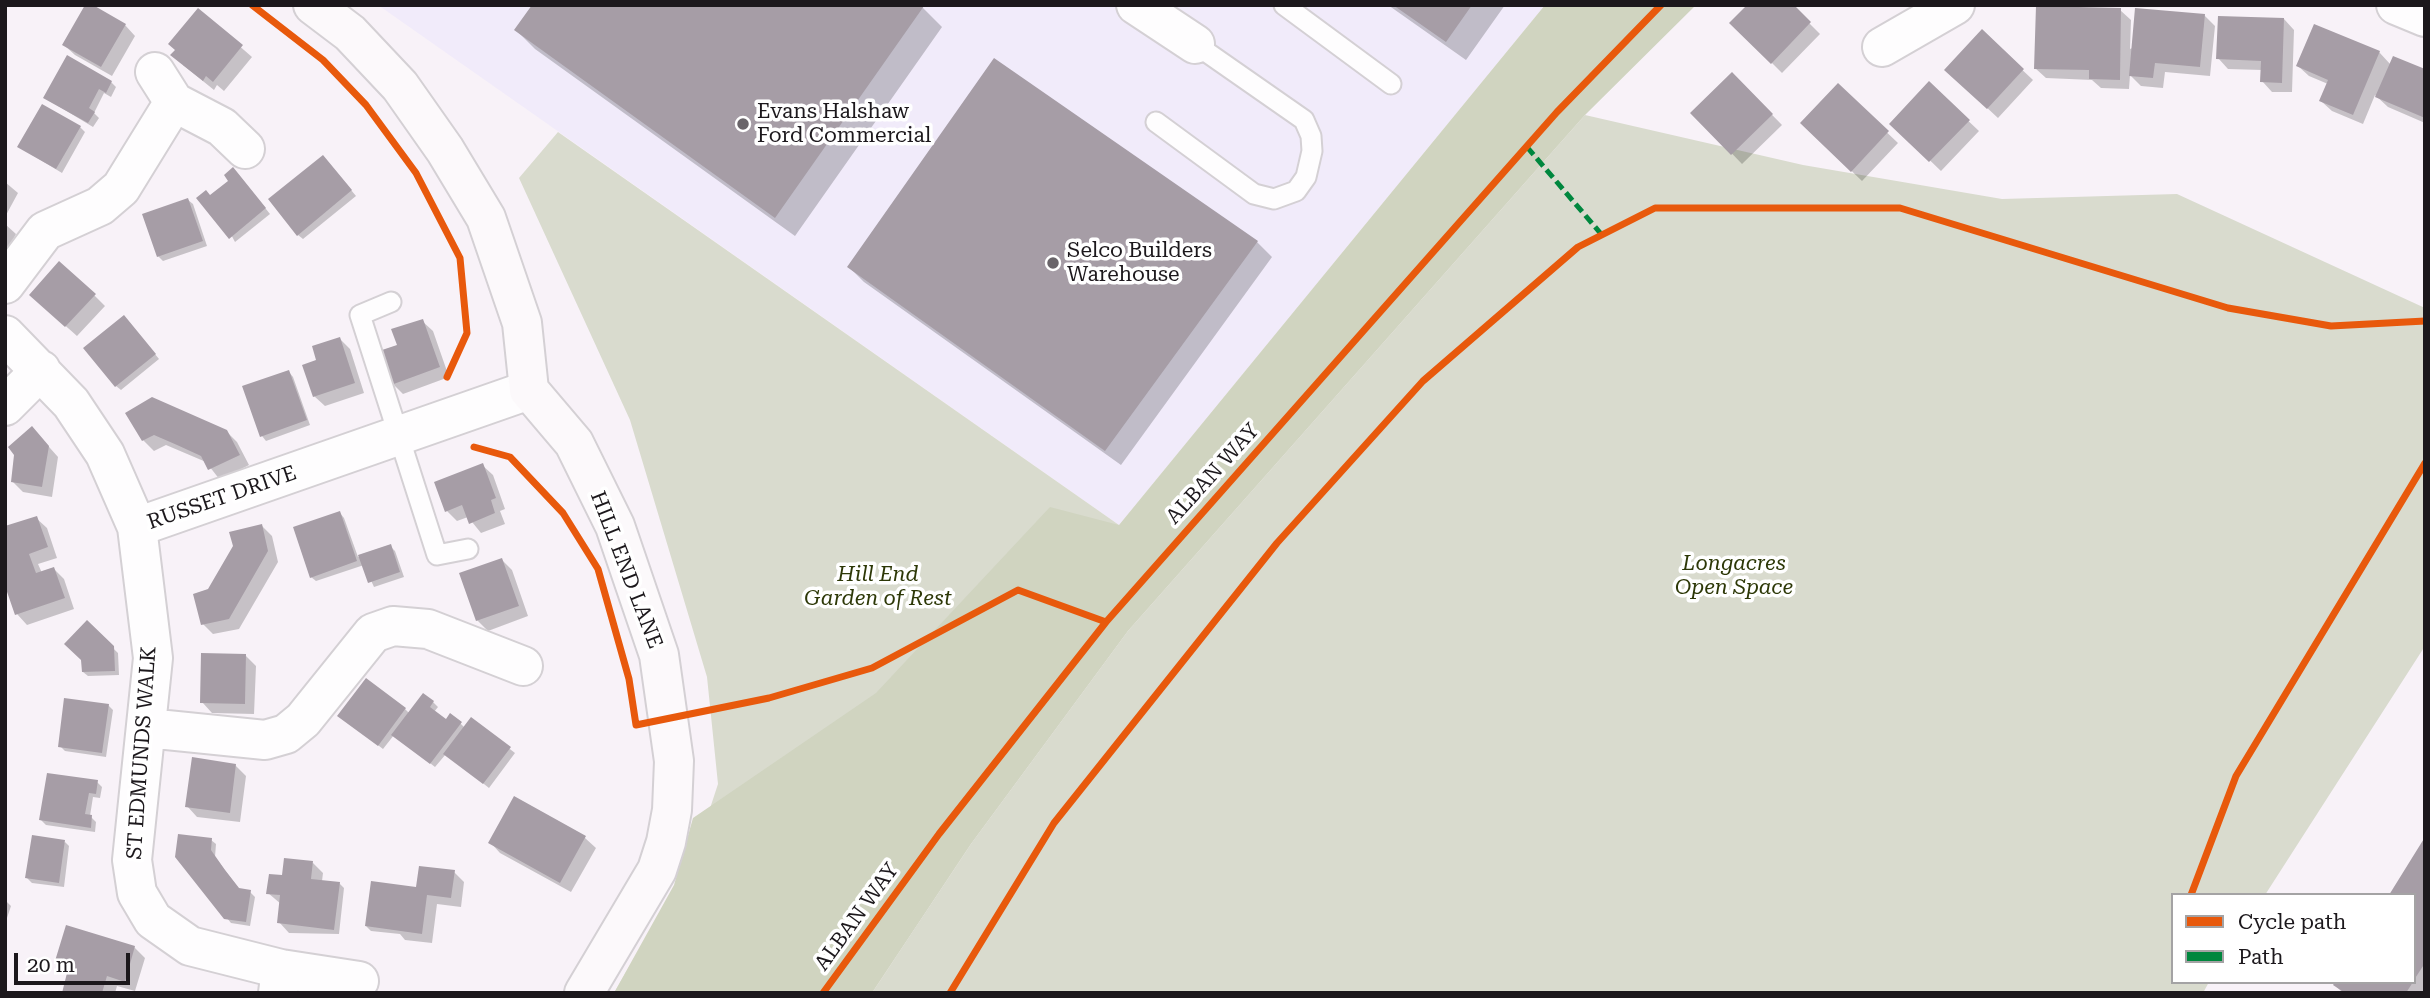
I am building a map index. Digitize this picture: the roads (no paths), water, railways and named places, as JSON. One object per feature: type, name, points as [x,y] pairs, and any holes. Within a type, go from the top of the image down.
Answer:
[{"type":"street","points":[[313,5],[350,33],[400,86],[445,149],[486,218],[522,323],[529,390]]},
{"type":"street","points":[[1136,5],[1195,44]]},
{"type":"street","points":[[1882,47],[1955,5]]},
{"type":"street","points":[[2396,5],[2425,18]]},
{"type":"street","points":[[5,284],[45,231],[100,206],[121,188],[164,87],[222,127],[245,149]]},
{"type":"street","name":"RUSSET DRIVE","points":[[5,335],[71,403],[105,454],[137,527],[529,390]]},
{"type":"street","points":[[5,406],[41,370]]},
{"type":"street","name":"HILL END LANE","points":[[529,390],[574,443],[615,526],[659,655],[674,761],[672,810],[657,870],[584,993]]},
{"type":"street","name":"ST EDMUNDS WALK","points":[[137,527],[153,658],[132,860],[142,902],[153,920],[190,946],[280,981],[359,981]]},
{"type":"street","points":[[147,728],[265,740],[286,734],[303,720],[373,633],[393,626],[428,629],[523,666]]},
{"type":"lane","points":[[1284,5],[1391,84]]},
{"type":"lane","points":[[1156,122],[1254,194],[1274,199],[1296,191],[1306,177],[1312,151],[1311,136],[1304,120],[1195,44]]},
{"type":"lane","points":[[391,302],[360,315],[437,555],[468,549]]},
{"type":"place","name":"Evans Halshaw Ford Commercial","points":[[743,124]]},
{"type":"place","name":"Selco Builders Warehouse","points":[[1053,263]]},
{"type":"park label","name":"Longacres Open Space","points":[[1734,576]]},
{"type":"park label","name":"Hill End Garden of Rest","points":[[878,587]]}]
